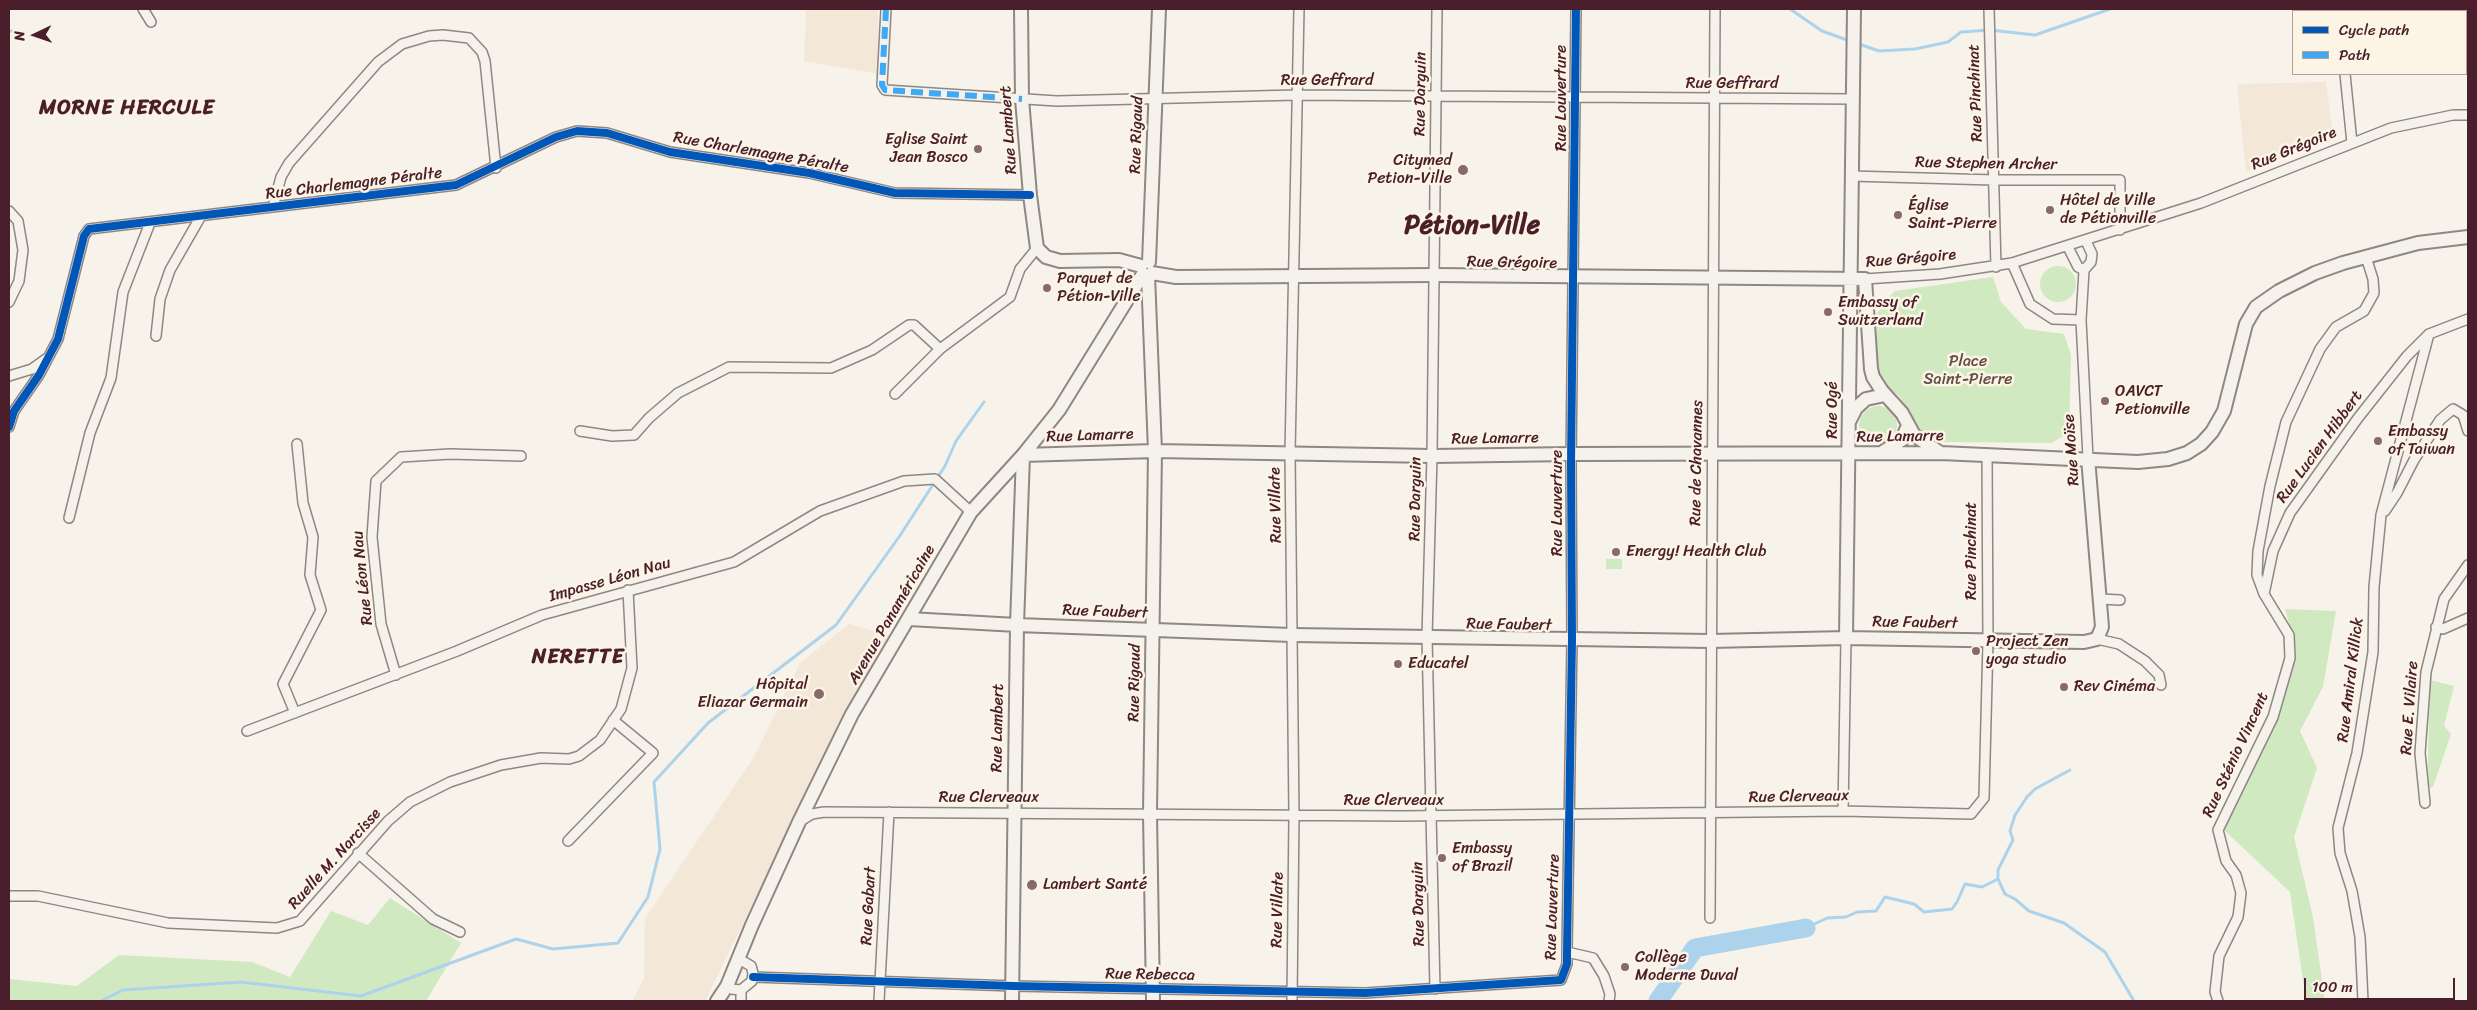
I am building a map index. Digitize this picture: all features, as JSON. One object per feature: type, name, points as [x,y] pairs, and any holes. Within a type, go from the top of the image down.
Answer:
[{"type":"main road","name":"Rue Lambert","points":[[1021,9],[1022,99],[1030,195],[1037,248]]},
{"type":"main road","name":"Rue Rigaud","points":[[1153,995],[1150,813],[1155,451],[1152,328],[1147,270],[1159,9]]},
{"type":"main road","name":"Rue Ogé","points":[[1846,638],[1850,454],[1850,176],[1854,9]]},
{"type":"main road","name":"Rue Lamarre","points":[[1023,455],[1155,451],[1432,456],[1941,453],[2088,458],[2138,462],[2168,459],[2188,453],[2201,444],[2224,412],[2246,324],[2256,307],[2280,291],[2315,273],[2418,243],[2468,237]]},
{"type":"main road","name":"Rue Grégoire","points":[[1037,248],[1046,257],[1060,261],[1119,260],[1147,270],[1176,276],[1434,275],[1865,279]]},
{"type":"main road","name":"Avenue Panaméricaine","points":[[717,1001],[727,986],[752,924],[852,714],[971,512],[1023,455],[1059,410],[1147,270]]},
{"type":"main road","points":[[1865,279],[1870,369],[1877,385],[1902,413],[1918,440],[1941,453]]},
{"type":"main road","points":[[1849,421],[1856,408],[1866,398],[1885,395]]},
{"type":"main road","points":[[1879,453],[1897,445],[1902,440],[1908,425]]},
{"type":"main road","name":"Rue Lambert","points":[[1012,1001],[1013,813],[1023,455]]},
{"type":"main road","name":"Rue Moïse","points":[[2088,458],[2100,599],[2099,633]]},
{"type":"main road","name":"Rue Faubert","points":[[909,619],[1017,626],[1292,635],[1572,640],[1710,641],[1846,638],[2084,642],[2099,633]]},
{"type":"street","points":[[143,9],[151,22]]},
{"type":"street","name":"Rue Geffrard","points":[[886,9],[882,85],[885,90],[1057,101],[1296,95],[1852,99]]},
{"type":"street","name":"Rue Villate","points":[[1292,996],[1294,815],[1290,452],[1298,9]]},
{"type":"street","name":"Rue Darguin","points":[[1435,989],[1427,637],[1432,456],[1437,9]]},
{"type":"street","name":"Rue Louverture","points":[[1546,982],[1562,980],[1567,964],[1572,640],[1576,9]]},
{"type":"street","name":"Rue de Chavannes","points":[[1710,918],[1710,641],[1713,453],[1715,9]]},
{"type":"street","name":"Rue Pinchinat","points":[[1989,9],[1996,267]]},
{"type":"street","points":[[273,207],[282,177],[289,163],[378,62],[402,44],[429,36],[443,35],[469,38],[482,52],[485,61],[496,168]]},
{"type":"street","points":[[2345,75],[2352,143]]},
{"type":"street","name":"Rue Grégoire","points":[[1865,279],[1940,274],[1996,267],[2012,263],[2201,204],[2391,128],[2453,115],[2468,115]]},
{"type":"street","name":"Rue Charlemagne Péralte","points":[[9,426],[14,411],[48,357],[60,332],[86,231],[273,207],[434,190],[469,181],[556,137],[577,131],[622,137],[670,152],[809,174],[895,193],[1030,195]]},
{"type":"street","name":"Rue Stephen Archer","points":[[1850,176],[1994,180],[2120,180],[2120,230]]},
{"type":"street","points":[[9,211],[18,221],[23,250],[19,281],[9,302]]},
{"type":"street","points":[[156,336],[160,299],[170,270],[201,216]]},
{"type":"street","points":[[69,518],[90,433],[111,378],[123,292],[150,223]]},
{"type":"street","name":"Rue Moïse","points":[[2086,240],[2092,254],[2091,262],[2084,270],[2081,320],[2088,458]]},
{"type":"street","points":[[2068,247],[2075,262],[2084,270]]},
{"type":"street","points":[[895,394],[940,349],[1010,297],[1020,269],[1037,248]]},
{"type":"street","name":"Rue Sténio Vincent","points":[[2218,1001],[2215,992],[2218,956],[2238,917],[2241,893],[2236,875],[2226,861],[2218,830],[2273,717],[2290,658],[2289,635],[2264,594],[2257,576],[2258,551],[2270,486],[2286,422],[2320,349],[2336,328],[2364,311],[2374,292],[2373,279],[2366,257]]},
{"type":"street","points":[[2012,263],[2030,304],[2053,319],[2081,320]]},
{"type":"street","points":[[2429,334],[2468,319]]},
{"type":"street","points":[[580,430],[612,436],[634,435],[649,418],[678,393],[730,367],[831,368],[872,350],[909,325],[914,326],[940,349]]},
{"type":"street","name":"Rue Lucien Hibbert","points":[[2264,594],[2273,550],[2290,513],[2381,387],[2429,334]]},
{"type":"street","name":"Rue Amiral Killick","points":[[2363,1001],[2360,937],[2352,892],[2340,854],[2338,828],[2357,753],[2373,652],[2374,587],[2382,515],[2398,458],[2407,410],[2429,334]]},
{"type":"street","points":[[9,376],[32,369],[48,357]]},
{"type":"street","points":[[2382,515],[2440,420],[2453,409],[2464,415],[2468,431]]},
{"type":"street","points":[[295,713],[283,684],[321,610],[310,575],[313,537],[303,502],[297,444]]},
{"type":"street","name":"Rue Léon Nau","points":[[396,675],[381,624],[372,537],[376,481],[401,458],[450,454],[521,456]]},
{"type":"street","name":"Rue Pinchinat","points":[[1984,798],[1988,641],[1987,454]]},
{"type":"street","name":"Impasse Léon Nau","points":[[247,731],[396,675],[542,615],[734,562],[820,511],[904,481],[935,480],[971,512]]},
{"type":"street","name":"Rue E. Vilaire","points":[[2425,803],[2420,753],[2426,672],[2444,599],[2468,565]]},
{"type":"street","name":"Ruelle M. Narcisse","points":[[9,896],[38,896],[168,923],[277,928],[292,925],[308,914],[358,853],[388,821],[410,802],[450,782],[501,766],[541,758],[569,759],[579,756],[600,740],[621,709],[632,668],[628,590]]},
{"type":"street","points":[[2100,599],[2120,600]]},
{"type":"street","points":[[2436,627],[2444,629],[2468,618]]},
{"type":"street","points":[[2099,633],[2120,644],[2145,661],[2159,675],[2161,685]]},
{"type":"street","name":"Rue Ogé","points":[[1843,811],[1846,638]]},
{"type":"street","points":[[568,841],[653,753],[613,720]]},
{"type":"street","name":"Rue Clerveaux","points":[[799,822],[812,814],[824,812],[1432,816],[1843,811],[1971,814],[1984,798]]},
{"type":"street","name":"Rue Gabart","points":[[879,1001],[889,812]]},
{"type":"street","points":[[358,853],[433,919],[460,932]]},
{"type":"street","points":[[1567,952],[1593,958],[1604,976],[1610,994],[1609,1001]]},
{"type":"street","points":[[727,986],[736,990],[742,990],[749,985],[753,977],[751,966],[739,959]]},
{"type":"street","name":"Rue Rebecca","points":[[753,977],[1012,986],[1153,995],[1292,996],[1546,982]]},
{"type":"street","points":[[741,1001],[742,990]]},
{"type":"shaded area","points":[[806,9],[878,9],[878,74],[804,61]]},
{"type":"shaded area","points":[[2326,82],[2334,140],[2246,172],[2237,84]]},
{"type":"shaded area","points":[[849,624],[891,636],[827,752],[705,1001],[632,1001],[644,979],[645,918],[754,757],[800,663]]},
{"type":"green space","points":[[2058,266],[2071,271],[2076,284],[2071,297],[2058,302],[2045,297],[2040,284],[2045,271]]},
{"type":"green space","name":"Place Saint-Pierre","points":[[1993,277],[2001,302],[2026,329],[2064,334],[2071,355],[2069,433],[2051,443],[1941,442],[1917,431],[1911,412],[1898,395],[1884,387],[1878,369],[1876,315],[1884,302],[1895,291]]},
{"type":"green space","points":[[1878,406],[1892,411],[1897,425],[1892,439],[1878,444],[1864,439],[1859,425],[1864,411]]},
{"type":"green space","points":[[1606,559],[1622,559],[1622,569],[1606,569]]},
{"type":"green space","points":[[2285,609],[2336,611],[2323,687],[2300,731],[2317,768],[2294,837],[2313,917],[2325,1001],[2306,1001],[2290,892],[2223,829],[2258,760],[2287,689],[2295,645]]},
{"type":"green space","points":[[2430,680],[2454,686],[2444,726],[2451,734],[2433,787],[2427,788]]},
{"type":"green space","points":[[390,898],[461,943],[426,1001],[9,1001],[9,979],[77,986],[119,955],[252,962],[290,977],[331,911],[368,925]]},
{"type":"waterway","points":[[1790,9],[1822,31],[1850,41]]},
{"type":"waterway","points":[[1856,43],[1879,51],[1915,49],[1948,42],[1961,32],[1990,30],[2035,35],[2110,9]]},
{"type":"waterway","points":[[9,31],[15,31]]},
{"type":"waterway","points":[[101,1001],[123,990],[241,982],[361,996],[516,939],[553,949],[618,943],[648,897],[660,849],[654,782],[708,723],[836,625],[899,537],[945,466],[956,441],[984,402]]},
{"type":"waterway","points":[[1806,928],[1827,918],[1846,917],[1857,912],[1876,911],[1885,897],[1914,904],[1924,912],[1952,909],[1965,884],[1982,887],[1998,879],[1998,870],[2013,840],[2010,831],[2015,815],[2035,789],[2070,770]]},
{"type":"waterway","points":[[1998,879],[2005,894],[2015,899],[2029,911],[2064,923],[2105,952],[2134,1001]]},
{"type":"waterway","points":[[1658,1001],[1695,948],[1806,928]]},
{"type":"marked path","points":[[886,9],[882,85],[885,90],[1022,99]]},
{"type":"cycle path","points":[[753,977],[1013,986],[1365,993],[1561,980],[1567,964],[1572,640],[1571,463],[1576,9]]},
{"type":"cycle path","points":[[9,427],[14,411],[39,375],[58,339],[84,236],[89,229],[456,185],[556,137],[577,131],[607,133],[670,152],[809,173],[895,193],[1030,195]]},
{"type":"place","name":"Eglise Saint Jean Bosco","points":[[978,149]]},
{"type":"place","name":"Citymed Petion-Ville","points":[[1463,170]]},
{"type":"place","name":"Hôtel de Ville de Pétionville","points":[[2050,210]]},
{"type":"place","name":"Église Saint-Pierre","points":[[1898,215]]},
{"type":"place","name":"Parquet de Pétion-Ville","points":[[1047,288]]},
{"type":"place","name":"Embassy of Switzerland","points":[[1828,312]]},
{"type":"place","name":"OAVCT Petionville","points":[[2105,401]]},
{"type":"place","name":"Embassy of Taiwan","points":[[2378,441]]},
{"type":"place","name":"Energy! Health Club","points":[[1616,552]]},
{"type":"place","name":"Project Zen yoga studio","points":[[1976,651]]},
{"type":"place","name":"Educatel","points":[[1398,664]]},
{"type":"place","name":"Rev Cinéma","points":[[2064,687]]},
{"type":"place","name":"Hôpital Eliazar Germain","points":[[819,694]]},
{"type":"place","name":"Embassy of Brazil","points":[[1442,858]]},
{"type":"place","name":"Lambert Santé","points":[[1032,885]]},
{"type":"place","name":"Collège Moderne Duval","points":[[1625,967]]},
{"type":"district","name":"MORNE HERCULE","points":[[127,109]]},
{"type":"district","name":"Pétion-Ville","points":[[1472,226]]},
{"type":"district","name":"NERETTE","points":[[578,658]]}]
